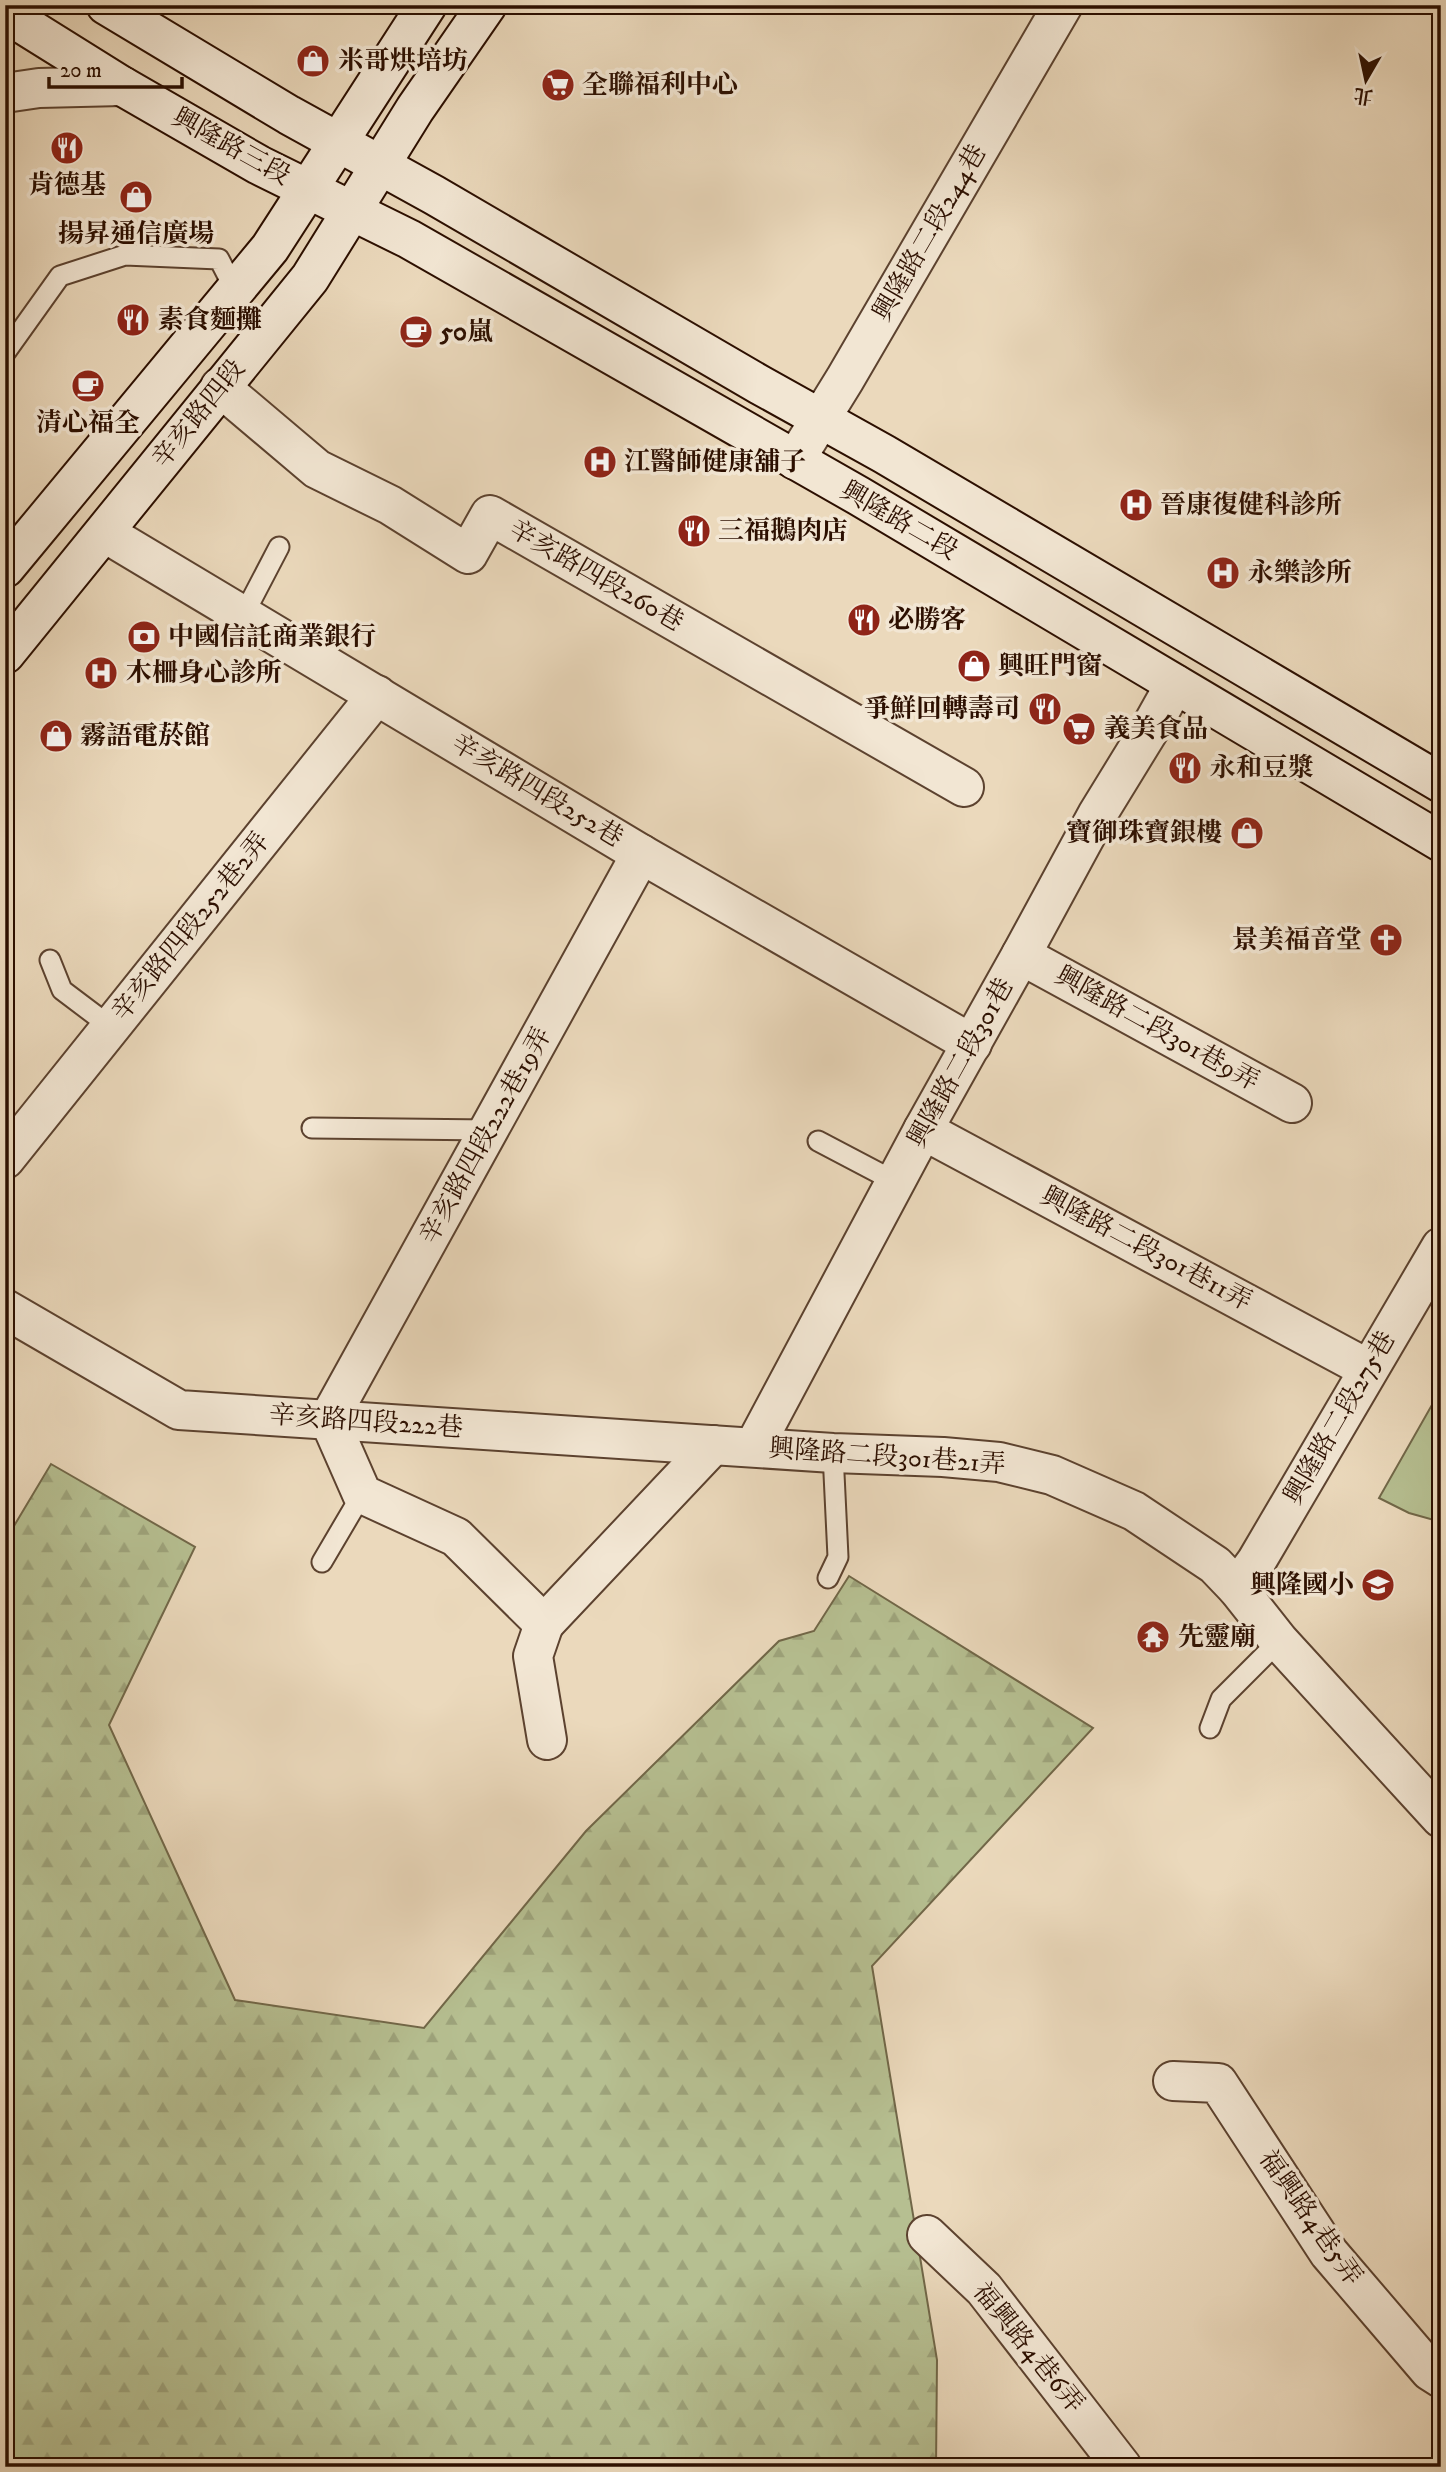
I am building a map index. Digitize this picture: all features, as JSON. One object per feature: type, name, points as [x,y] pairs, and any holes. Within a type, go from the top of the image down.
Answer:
[{"type":"street","points":[[106,5],[289,115],[380,165]]},
{"type":"street","name":"辛亥路四段","points":[[5,568],[270,248],[427,5]]},
{"type":"street","name":"辛亥路四段","points":[[5,654],[310,278],[415,109],[487,5]]},
{"type":"street","name":"興隆路二段244巷","points":[[795,460],[1063,5]]},
{"type":"street","name":"興隆路三段","points":[[5,13],[122,86],[259,165],[352,211]]},
{"type":"street","points":[[5,93],[39,88],[122,86]]},
{"type":"street","name":"興隆路二段","points":[[380,165],[821,419],[1441,783]]},
{"type":"street","name":"興隆路二段","points":[[352,211],[409,239],[795,460],[1441,842]]},
{"type":"street","name":"辛亥路四段260巷","points":[[220,387],[317,469],[390,505],[468,554],[490,515],[964,787]]},
{"type":"street","name":"辛亥路四段252巷","points":[[105,533],[641,853],[972,1044]]},
{"type":"street","name":"興隆路二段301巷","points":[[754,1447],[923,1130],[1097,815],[1175,684]]},
{"type":"street","name":"辛亥路四段252巷2弄","points":[[5,1159],[377,695]]},
{"type":"street","name":"辛亥路四段222巷19弄","points":[[329,1419],[641,853]]},
{"type":"street","name":"興隆路二段301巷9弄","points":[[1021,956],[1292,1103]]},
{"type":"street","name":"興隆路二段301巷11弄","points":[[923,1130],[1368,1368]]},
{"type":"street","name":"興隆路二段275巷","points":[[1237,1588],[1256,1562],[1441,1247]]},
{"type":"street","name":"辛亥路四段222巷","points":[[5,1309],[179,1410],[754,1447]]},
{"type":"street","points":[[329,1419],[362,1494],[456,1537],[544,1624]]},
{"type":"street","points":[[547,1740],[533,1656],[544,1624],[713,1445]]},
{"type":"street","name":"興隆路二段301巷21弄","points":[[754,1447],[999,1462],[1052,1475],[1134,1511],[1214,1565],[1237,1588],[1279,1641],[1441,1818]]},
{"type":"street","name":"福興路4巷5弄","points":[[1173,2081],[1218,2083],[1329,2253],[1430,2371],[1441,2378]]},
{"type":"street","name":"福興路4巷6弄","points":[[927,2235],[984,2289],[1122,2467]]},
{"type":"lane","points":[[5,353],[60,276],[125,255],[219,259],[234,290]]},
{"type":"lane","points":[[243,616],[279,547]]},
{"type":"lane","points":[[50,960],[62,990],[111,1027]]},
{"type":"lane","points":[[312,1128],[490,1130]]},
{"type":"lane","points":[[818,1141],[896,1182]]},
{"type":"lane","points":[[828,1578],[838,1557],[833,1453]]},
{"type":"lane","points":[[322,1562],[362,1494]]},
{"type":"lane","points":[[1210,1728],[1221,1699],[1279,1641]]},
{"type":"green space","points":[[1441,1389],[1441,1522],[1409,1513],[1379,1498]]},
{"type":"green space","points":[[51,1464],[195,1547],[109,1725],[235,2000],[424,2028],[586,1831],[779,1641],[814,1631],[849,1576],[1093,1728],[872,1966],[937,2360],[936,2467],[5,2467],[5,1541]]},
{"type":"place","name":"米哥烘培坊","points":[[313,61]]},
{"type":"place","name":"全聯福利中心","points":[[558,85]]},
{"type":"place","name":"肯德基","points":[[67,148]]},
{"type":"place","name":"揚昇通信廣場","points":[[136,197]]},
{"type":"place","name":"素食麵攤","points":[[133,320]]},
{"type":"place","name":"50嵐","points":[[416,332]]},
{"type":"place","name":"清心福全","points":[[88,386]]},
{"type":"place","name":"江醫師健康舖子","points":[[600,462]]},
{"type":"place","name":"晉康復健科診所","points":[[1136,505]]},
{"type":"place","name":"三福鵝肉店","points":[[694,531]]},
{"type":"place","name":"永樂診所","points":[[1223,573]]},
{"type":"place","name":"必勝客","points":[[864,620]]},
{"type":"place","name":"中國信託商業銀行","points":[[144,637]]},
{"type":"place","name":"興旺門窗","points":[[974,666]]},
{"type":"place","name":"木柵身心診所","points":[[101,673]]},
{"type":"place","name":"爭鮮回轉壽司","points":[[1045,709]]},
{"type":"place","name":"義美食品","points":[[1079,729]]},
{"type":"place","name":"霧語電菸館","points":[[56,736]]},
{"type":"place","name":"永和豆漿","points":[[1185,768]]},
{"type":"place","name":"寶御珠寶銀樓","points":[[1247,833]]},
{"type":"place","name":"景美福音堂","points":[[1386,940]]},
{"type":"place","name":"興隆國小","points":[[1378,1585]]},
{"type":"place","name":"先靈廟","points":[[1153,1637]]}]
